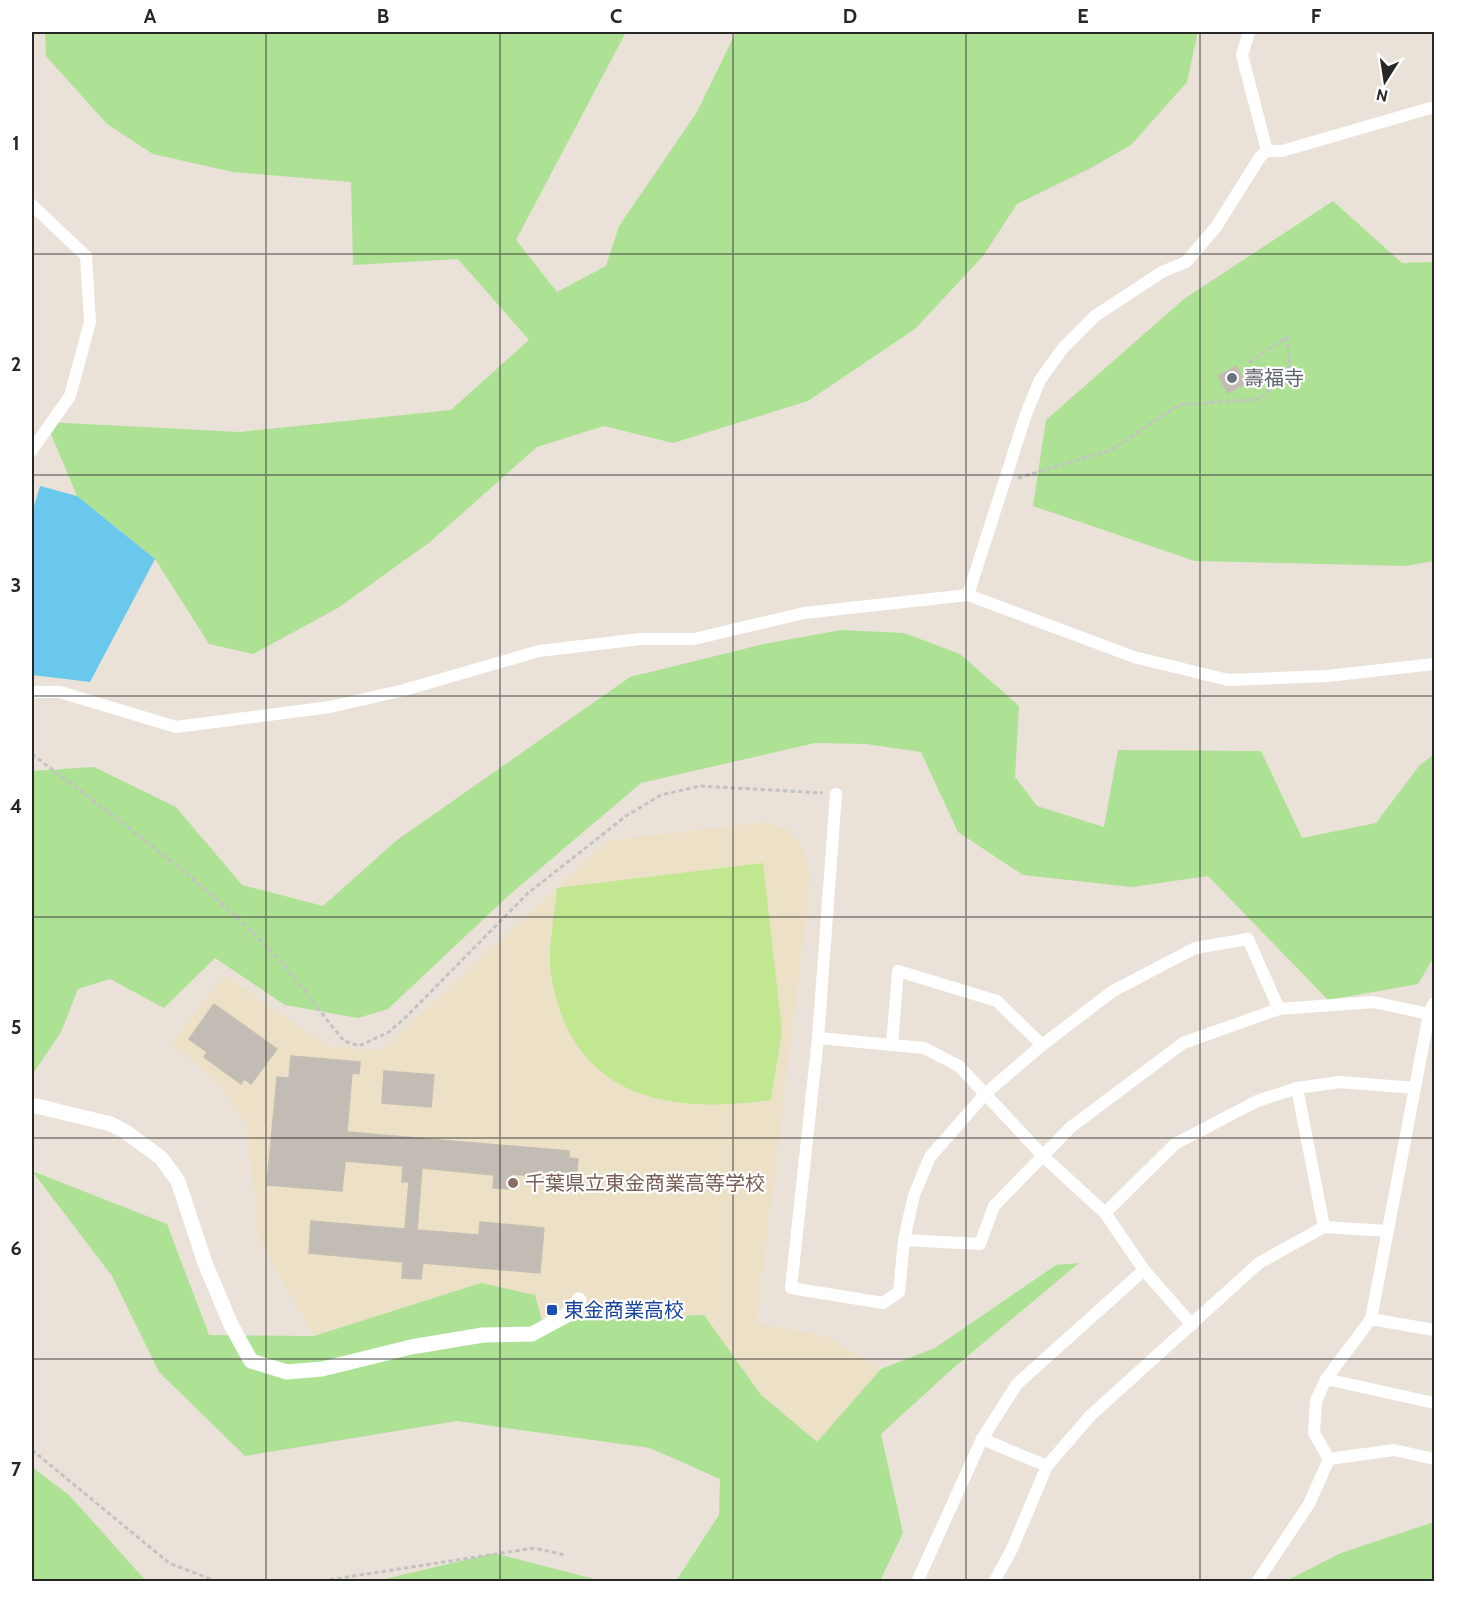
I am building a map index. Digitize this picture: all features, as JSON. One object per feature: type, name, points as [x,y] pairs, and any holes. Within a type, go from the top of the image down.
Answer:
[{"type":"street","points":[[1249,32],[1242,55],[1267,151]]},
{"type":"street","points":[[969,595],[1026,414],[1040,380],[1063,348],[1095,316],[1162,272],[1186,262],[1216,227],[1260,157],[1267,151],[1282,151],[1434,107]]},
{"type":"street","points":[[32,205],[86,256],[90,322],[70,396],[32,450]]},
{"type":"street","points":[[32,692],[60,692],[176,727],[330,707],[404,690],[539,651],[641,639],[694,639],[804,614],[969,595],[1134,657],[1228,680],[1327,676],[1434,664]]},
{"type":"street","points":[[836,794],[818,1038],[791,1288],[883,1303],[899,1292],[904,1240],[914,1195],[930,1158],[985,1094],[1042,1045],[1113,991],[1195,948],[1248,939],[1280,1009]]},
{"type":"street","points":[[892,1046],[898,971],[998,1001],[1042,1045]]},
{"type":"street","points":[[904,1240],[980,1244],[994,1206],[1071,1127],[1183,1043],[1280,1009],[1373,1002],[1433,1011],[1415,1088],[1371,1319],[1326,1380],[1316,1401],[1314,1433],[1329,1459]]},
{"type":"street","points":[[818,1038],[924,1048],[959,1065],[1044,1157],[1105,1213],[1143,1270],[1192,1325]]},
{"type":"street","points":[[1105,1213],[1175,1144],[1257,1101],[1297,1088],[1340,1082],[1415,1088]]},
{"type":"street","points":[[1297,1088],[1324,1227]]},
{"type":"street","points":[[32,1105],[111,1124],[126,1132],[161,1158],[178,1181],[204,1263],[231,1325],[251,1361],[287,1372],[321,1369],[411,1347],[483,1335],[532,1334],[567,1315],[579,1300]]},
{"type":"street","points":[[994,1581],[1012,1549],[1047,1466],[1090,1416],[1259,1263],[1324,1227],[1388,1231]]},
{"type":"street","points":[[918,1581],[982,1439],[1017,1384],[1143,1270]]},
{"type":"street","points":[[1371,1319],[1434,1330]]},
{"type":"street","points":[[1326,1380],[1434,1403]]},
{"type":"street","points":[[982,1439],[1047,1466]]},
{"type":"street","points":[[1329,1459],[1394,1450],[1434,1458]]},
{"type":"street","points":[[1257,1581],[1309,1504],[1329,1459]]},
{"type":"path","points":[[1005,481],[1111,450],[1179,405],[1260,399],[1290,366],[1287,337],[1246,364]]},
{"type":"path","points":[[32,754],[168,860],[240,921],[271,951],[344,1041],[359,1046],[389,1032],[408,1015],[527,894],[626,816],[661,795],[700,786],[836,794]]},
{"type":"path","points":[[32,1449],[169,1563],[218,1581]]},
{"type":"path","points":[[315,1581],[534,1548],[565,1555]]},
{"type":"shaded area","name":"千葉県立東金商業高等学校","points":[[765,822],[787,829],[802,845],[811,878],[756,1323],[828,1337],[881,1369],[818,1442],[761,1395],[704,1315],[542,1321],[481,1283],[314,1336],[259,1240],[247,1126],[219,1084],[171,1043],[225,975],[327,1046],[381,1051],[607,841]]},
{"type":"green space","points":[[45,32],[626,32],[516,240],[557,292],[606,266],[619,226],[697,112],[736,32],[1198,32],[1187,82],[1131,145],[1089,169],[1017,204],[983,256],[915,329],[808,401],[673,443],[604,426],[537,447],[430,542],[338,608],[253,654],[209,644],[155,559],[77,496],[46,422],[240,432],[451,410],[529,340],[458,259],[353,265],[351,182],[233,172],[153,154],[107,124],[46,56]]},
{"type":"green space","points":[[1333,201],[1402,263],[1434,262],[1434,561],[1405,566],[1195,561],[1033,506],[1046,420],[1184,299]]},
{"type":"green space","points":[[841,630],[904,633],[960,654],[1019,706],[1015,777],[1037,806],[1104,827],[1118,750],[1261,751],[1302,838],[1376,823],[1419,766],[1434,754],[1434,957],[1418,984],[1328,1000],[1208,876],[1132,887],[1023,875],[958,832],[921,752],[866,744],[815,743],[641,783],[508,896],[388,1009],[358,1018],[285,1005],[215,958],[164,1008],[110,979],[78,989],[61,1032],[32,1075],[32,771],[94,767],[176,807],[242,885],[323,906],[397,840],[630,677],[764,644]]},
{"type":"green space","points":[[763,863],[782,1030],[771,1100],[732,1104],[695,1104],[661,1099],[629,1089],[602,1072],[579,1048],[562,1016],[551,975],[551,944],[557,888]]},
{"type":"green space","points":[[32,1171],[167,1224],[209,1335],[314,1336],[481,1283],[535,1295],[542,1321],[704,1315],[761,1395],[817,1442],[881,1369],[935,1348],[1056,1265],[1079,1263],[951,1370],[881,1434],[903,1533],[880,1581],[676,1581],[719,1515],[720,1479],[650,1448],[457,1421],[245,1456],[159,1372],[112,1276]]},
{"type":"green space","points":[[32,1467],[70,1496],[146,1581],[32,1581]]},
{"type":"green space","points":[[1434,1522],[1434,1581],[1286,1581],[1341,1553]]},
{"type":"green space","points":[[494,1553],[602,1581],[376,1581],[482,1556]]},
{"type":"water","points":[[40,486],[77,496],[155,559],[90,682],[32,675],[32,513]]},
{"type":"building","points":[[1236,366],[1246,383],[1228,393],[1218,376]]},
{"type":"building","points":[[214,1004],[277,1049],[251,1084],[244,1079],[241,1084],[204,1057],[207,1052],[189,1039]]},
{"type":"building","points":[[291,1056],[360,1062],[359,1074],[352,1073],[347,1132],[569,1151],[569,1158],[578,1159],[576,1180],[511,1174],[509,1189],[493,1188],[494,1175],[422,1168],[417,1230],[479,1235],[480,1222],[544,1228],[540,1273],[423,1263],[421,1279],[402,1278],[403,1262],[309,1253],[311,1221],[405,1229],[409,1182],[402,1182],[403,1166],[345,1161],[342,1191],[267,1185],[277,1077],[289,1078]]},
{"type":"building","points":[[384,1071],[434,1075],[431,1107],[382,1103]]},
{"type":"place","name":"壽福寺","points":[[1232,378]]},
{"type":"place","name":"千葉県立東金商業高等学校","points":[[513,1183]]},
{"type":"place","name":"東金商業高校","points":[[552,1310]]}]
